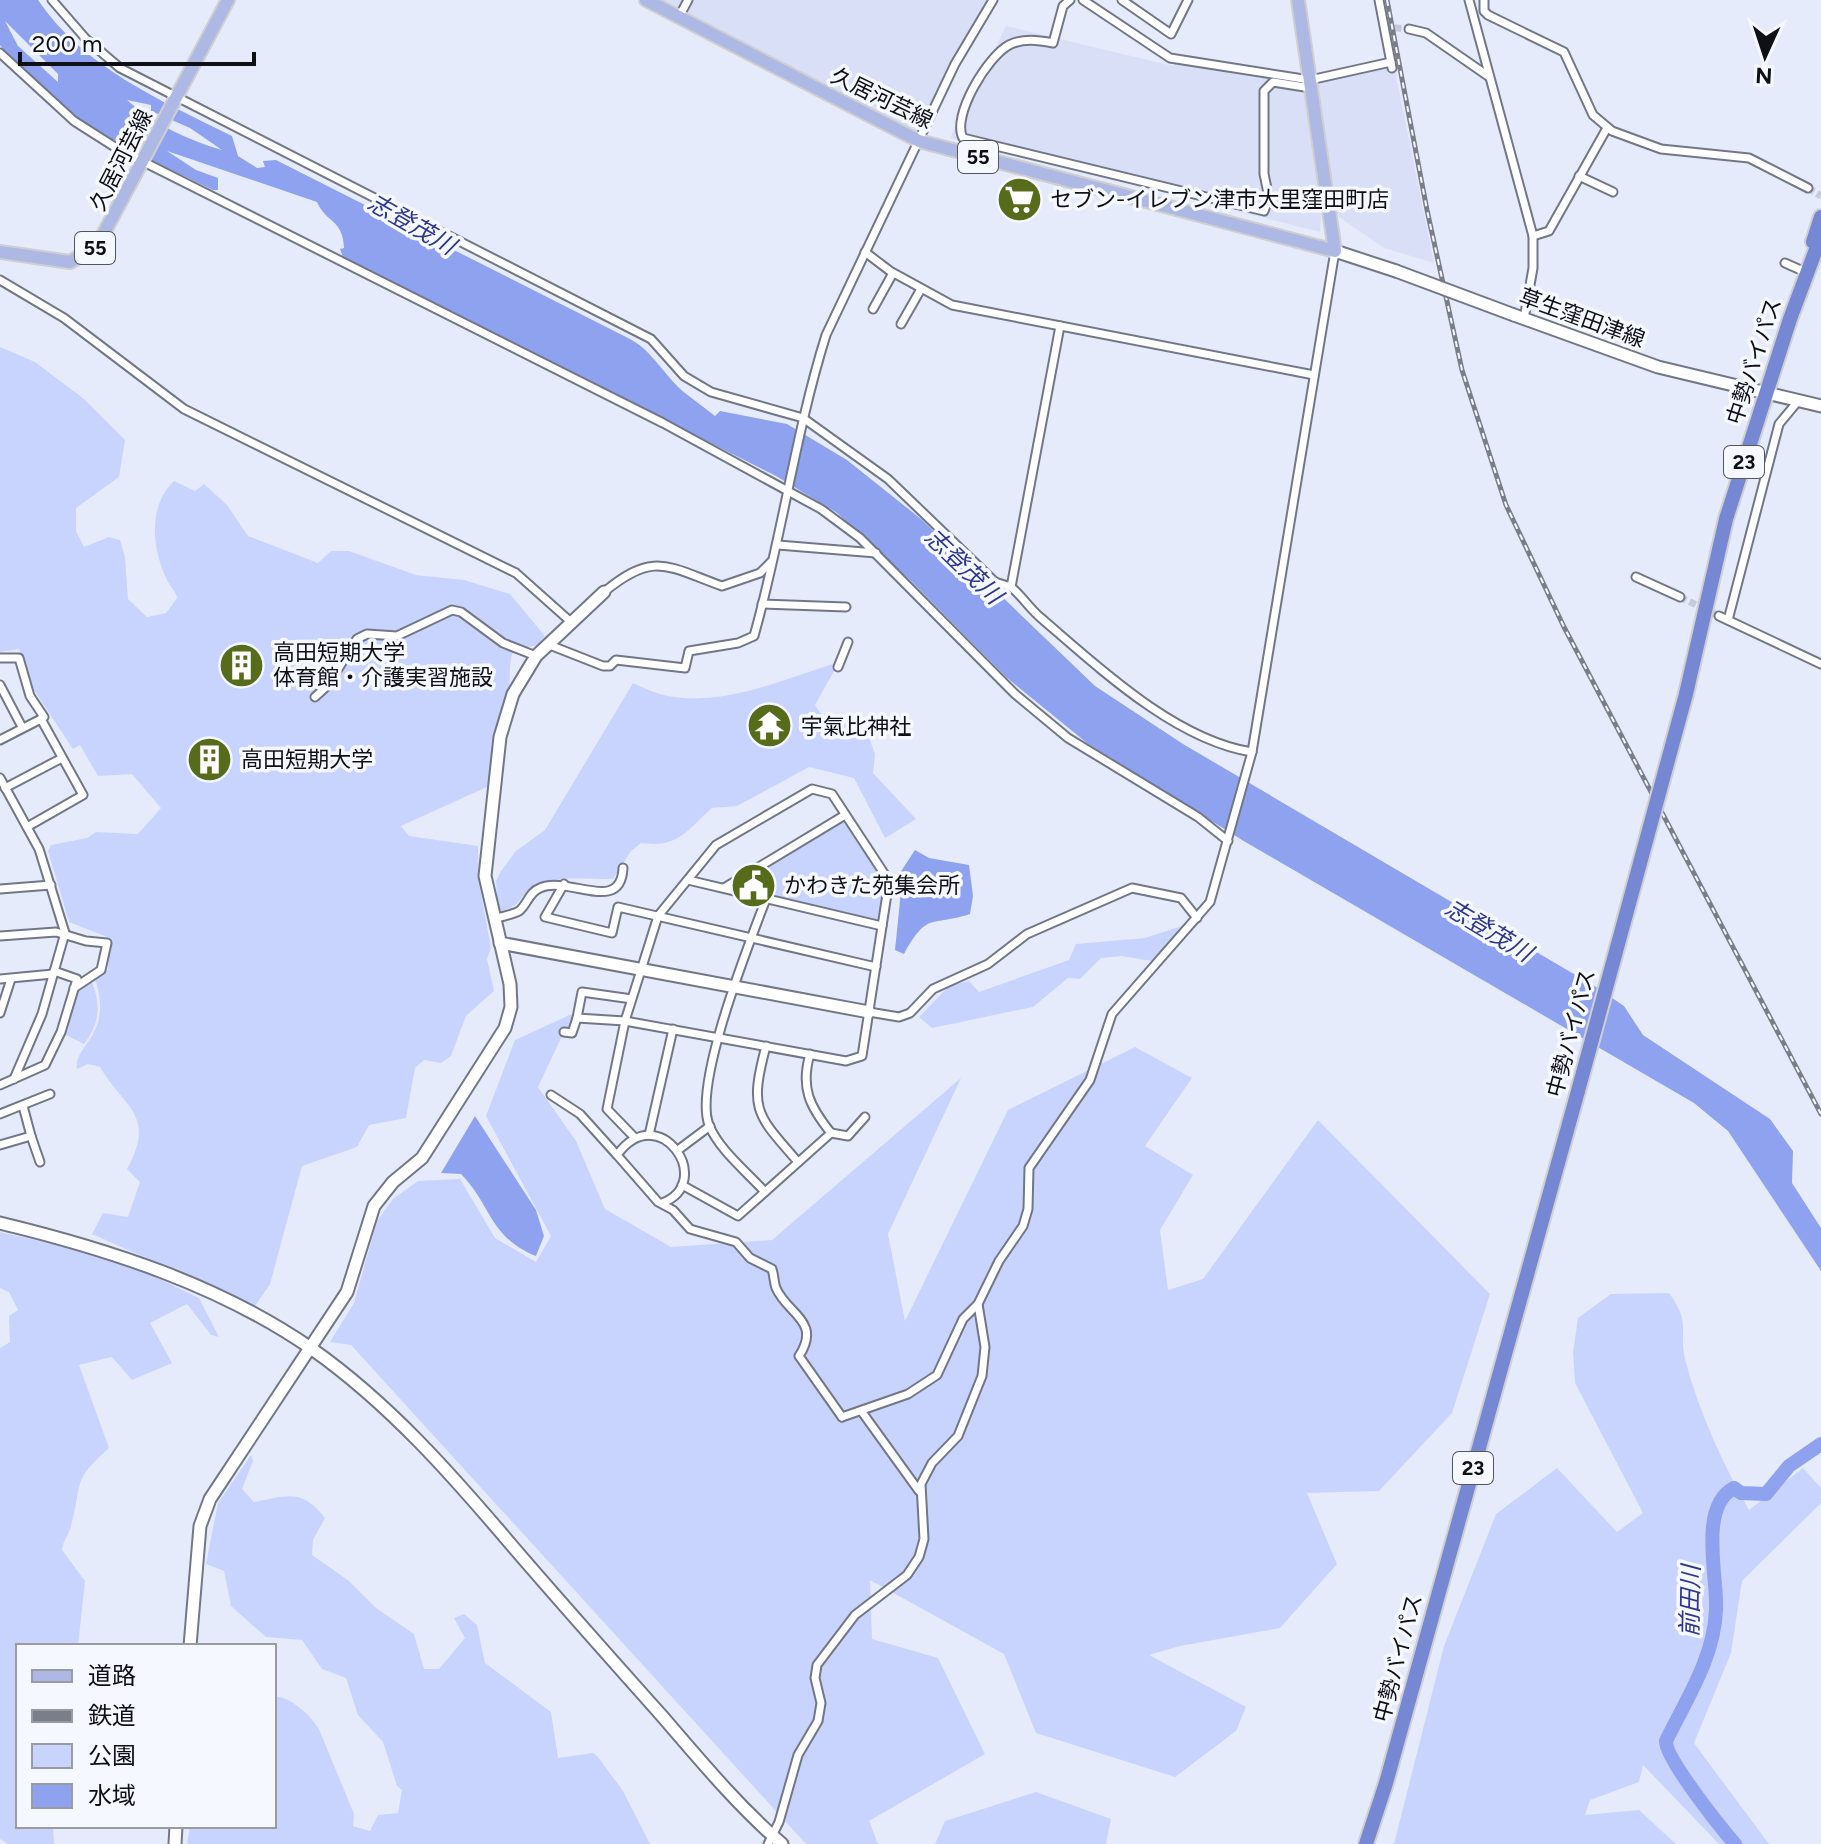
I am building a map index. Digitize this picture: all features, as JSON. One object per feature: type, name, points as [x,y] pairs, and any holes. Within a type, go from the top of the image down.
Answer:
[{"type":"highway","points":[[1790,319],[1821,217]]},
{"type":"highway","name":"中勢バイパス","points":[[1366,1844],[1386,1783],[1686,694],[1726,519],[1790,319],[1821,236]]},
{"type":"highway","points":[[1790,319],[1821,252]]},
{"type":"main road","name":"久居河芸線","points":[[0,252],[57,262],[70,262],[88,254],[105,234],[228,0]]},
{"type":"main road","name":"久居河芸線","points":[[646,0],[919,141],[1335,251]]},
{"type":"main road","points":[[1298,0],[1335,251]]},
{"type":"street","points":[[52,0],[86,39],[120,68],[651,339],[684,376],[711,392],[803,420],[888,479],[995,582],[1011,587],[1093,665],[1146,704],[1225,745],[1252,752]]},
{"type":"street","points":[[679,17],[688,0]]},
{"type":"street","points":[[547,644],[603,666],[610,666],[616,660],[685,668],[689,651],[738,643],[754,636],[778,545],[803,420],[826,335],[955,64],[993,0]]},
{"type":"street","points":[[1070,0],[1063,6],[1053,43],[1018,42],[990,60],[962,118],[959,130],[963,138],[1264,211],[1269,203],[1264,174],[1264,91],[1273,82],[1310,84],[1391,65],[1379,0]]},
{"type":"street","points":[[1083,0],[1170,58],[1310,84]]},
{"type":"street","points":[[1122,0],[1171,34],[1188,0]]},
{"type":"street","points":[[1137,10],[1142,0]]},
{"type":"street","points":[[1484,0],[1484,11]]},
{"type":"street","points":[[1470,4],[1564,52],[1586,103],[1607,128],[1661,149],[1749,158],[1808,188]]},
{"type":"street","points":[[1470,4],[1533,236],[1532,281],[1519,317]]},
{"type":"street","points":[[1409,29],[1426,33],[1490,78]]},
{"type":"street","points":[[0,53],[74,121],[143,161],[663,423],[821,509],[876,553],[1015,694],[1068,738],[1229,839]]},
{"type":"street","points":[[1533,236],[1549,231],[1607,128]]},
{"type":"street","points":[[1579,176],[1613,192]]},
{"type":"street","points":[[842,1417],[908,1394],[932,1380],[946,1360],[963,1319],[978,1304],[999,1261],[1026,1219],[1029,1168],[1090,1080],[1112,1014],[1210,902],[1249,772],[1335,251]]},
{"type":"street","name":"草生窪田津線","points":[[1335,251],[1606,351],[1821,406]]},
{"type":"street","points":[[865,252],[893,273],[952,305],[1314,375]]},
{"type":"street","points":[[1785,263],[1803,271]]},
{"type":"street","points":[[873,309],[893,273]]},
{"type":"street","points":[[0,280],[64,318],[184,409],[515,573],[571,622]]},
{"type":"street","points":[[901,324],[921,289]]},
{"type":"street","points":[[1011,587],[1060,326]]},
{"type":"street","points":[[1728,620],[1779,424],[1799,400]]},
{"type":"street","points":[[778,545],[876,553]]},
{"type":"street","points":[[190,1644],[198,1535],[206,1508],[350,1287],[374,1206],[393,1182],[422,1158],[501,1036],[508,1018],[511,995],[485,876],[500,737],[513,694],[547,644],[629,572],[649,565],[671,567],[722,586],[760,573],[775,556]]},
{"type":"street","points":[[1636,577],[1680,597]]},
{"type":"street","points":[[762,604],[846,607]]},
{"type":"street","points":[[315,697],[362,636],[397,636],[452,610],[461,612],[503,643],[536,656]]},
{"type":"street","points":[[1719,616],[1821,664]]},
{"type":"street","points":[[838,667],[848,642]]},
{"type":"street","points":[[0,658],[19,658],[30,696],[44,717],[0,740]]},
{"type":"street","points":[[0,685],[22,727]]},
{"type":"street","points":[[27,827],[82,798],[41,719]]},
{"type":"street","points":[[5,788],[62,758]]},
{"type":"street","points":[[0,778],[27,827],[51,885],[65,933],[42,1014],[14,1079]]},
{"type":"street","points":[[577,1018],[625,1021],[846,1061],[862,1056],[889,881],[830,792],[812,789],[716,845],[658,916],[625,1021],[607,1109],[635,1138]]},
{"type":"street","points":[[724,888],[845,815]]},
{"type":"street","points":[[494,919],[520,910],[536,889],[564,884],[590,892],[611,892],[621,885],[623,868]]},
{"type":"street","points":[[688,880],[882,926]]},
{"type":"street","points":[[564,884],[545,917],[612,933],[618,907],[876,967]]},
{"type":"street","points":[[0,889],[51,885]]},
{"type":"street","points":[[500,943],[899,1017],[910,1013],[933,989],[988,964],[1027,934],[1132,888],[1181,898],[1197,918]]},
{"type":"street","points":[[765,1192],[710,1126],[706,1091],[735,986],[766,899]]},
{"type":"street","points":[[0,936],[65,933],[86,941],[107,943],[101,970],[74,988]]},
{"type":"street","points":[[0,979],[54,973],[77,979],[61,1032],[45,1065],[0,1085]]},
{"type":"street","points":[[0,1013],[11,979]]},
{"type":"street","points":[[564,1032],[572,1033],[582,992],[632,999]]},
{"type":"street","points":[[649,1135],[673,1029]]},
{"type":"street","points":[[766,1046],[756,1087],[758,1108],[768,1128],[798,1162]]},
{"type":"street","points":[[810,1054],[805,1074],[807,1095],[812,1110],[831,1133],[848,1136],[865,1117]]},
{"type":"street","points":[[0,1114],[50,1094]]},
{"type":"street","points":[[551,1095],[580,1114],[662,1203],[695,1232],[736,1242],[750,1258],[770,1266],[776,1289],[804,1323],[806,1342],[799,1356],[842,1417]]},
{"type":"street","points":[[23,1106],[40,1162]]},
{"type":"street","points":[[678,1150],[710,1126]]},
{"type":"street","points":[[682,1185],[738,1216],[831,1133]]},
{"type":"street","points":[[617,1155],[635,1138],[649,1135],[665,1139],[678,1150],[684,1169],[682,1185],[662,1203]]},
{"type":"street","points":[[0,1145],[31,1136]]},
{"type":"street","points":[[0,1223],[107,1251],[163,1272],[256,1316],[310,1348],[348,1377],[443,1465],[717,1781],[774,1841]]},
{"type":"street","points":[[919,1491],[932,1463],[958,1436],[982,1376],[985,1347],[978,1304]]},
{"type":"street","points":[[774,1841],[798,1755],[818,1721],[821,1703],[815,1678],[817,1665],[860,1609],[916,1565],[924,1539],[919,1491],[862,1412]]},
{"type":"street","points":[[838,1426],[842,1417]]},
{"type":"shaded area","points":[[659,0],[989,0],[952,61],[918,132]]},
{"type":"shaded area","points":[[1006,26],[1173,66],[1177,61],[1305,85],[1322,200],[1320,232],[950,138]]},
{"type":"shaded area","points":[[1394,66],[1434,263],[1384,248],[1339,217],[1315,83]]},
{"type":"green space","points":[[0,347],[35,362],[84,399],[125,440],[119,477],[76,508],[76,531],[84,547],[109,537],[120,540],[125,557],[128,599],[147,617],[166,613],[177,598],[158,556],[155,529],[159,503],[174,481],[195,491],[204,484],[227,505],[248,536],[318,563],[331,551],[349,551],[416,575],[464,580],[510,594],[545,636],[538,645],[514,650],[512,654],[509,687],[489,786],[401,826],[409,836],[478,846],[479,883],[491,948],[487,959],[494,991],[466,1016],[451,1056],[441,1063],[424,1060],[415,1068],[406,1118],[369,1125],[357,1147],[302,1166],[270,1284],[255,1306],[92,1234],[103,1213],[128,1217],[140,1182],[127,1169],[139,1136],[138,1124],[134,1113],[100,1067],[88,1064],[77,1069],[77,1061],[97,1026],[100,998],[95,979],[108,970],[110,938],[69,922],[48,851],[51,845],[87,838],[96,832],[138,834],[161,808],[132,774],[98,776],[80,745],[73,749],[34,690],[19,649],[0,652]]},
{"type":"green space","points":[[839,662],[815,705],[822,715],[867,732],[875,754],[873,773],[916,819],[885,838],[854,778],[809,767],[737,806],[712,808],[673,840],[641,843],[631,851],[613,879],[549,881],[526,892],[512,907],[498,912],[496,881],[501,871],[516,851],[545,830],[633,683],[668,696],[711,698],[755,689]]},
{"type":"green space","points":[[839,822],[847,823],[884,880],[880,917],[875,920],[739,889],[739,883]]},
{"type":"green space","points":[[1185,925],[1152,961],[1122,956],[1101,958],[1080,979],[1068,978],[1033,1007],[932,1028],[919,1017],[949,986],[969,981],[979,992],[1069,960],[1076,944],[1145,938]]},
{"type":"green space","points":[[92,982],[97,998],[97,1014],[84,1044],[64,1034],[74,995]]},
{"type":"green space","points":[[574,1013],[569,1029],[560,1028],[562,1036],[538,1087],[576,1141],[605,1209],[671,1247],[772,1240],[961,1078],[888,1234],[905,1321],[1008,1110],[1135,1047],[1192,1078],[1145,1146],[1193,1175],[1160,1230],[1168,1290],[1203,1279],[1318,1120],[1490,1294],[1452,1413],[1379,1491],[1307,1493],[1337,1564],[1280,1628],[1180,1646],[1149,1655],[1246,1707],[1236,1731],[1175,1777],[1036,1733],[1004,1654],[870,1580],[872,1639],[938,1658],[985,1754],[869,1821],[878,1844],[806,1844],[351,1345],[330,1342],[354,1303],[377,1221],[393,1199],[418,1181],[460,1179],[495,1238],[536,1262],[551,1236],[486,1116],[515,1040]]},
{"type":"green space","points":[[0,1232],[118,1259],[199,1298],[219,1337],[211,1335],[187,1304],[150,1323],[172,1363],[132,1380],[112,1357],[79,1365],[109,1448],[83,1476],[62,1550],[85,1581],[78,1644],[16,1644],[16,1828],[53,1828],[54,1844],[8,1844],[0,1839],[0,1348],[10,1342],[9,1316],[18,1310],[9,1292],[0,1288]]},
{"type":"green space","points":[[1669,1293],[1681,1313],[1686,1363],[1705,1420],[1749,1510],[1803,1468],[1821,1488],[1821,1503],[1742,1581],[1731,1653],[1694,1743],[1769,1844],[1719,1844],[1643,1765],[1639,1782],[1590,1800],[1585,1815],[1639,1810],[1676,1844],[1394,1844],[1444,1646],[1496,1514],[1557,1468],[1617,1532],[1643,1513],[1575,1383],[1573,1352],[1578,1318],[1611,1294]]},
{"type":"green space","points":[[251,1455],[253,1461],[242,1489],[254,1502],[293,1496],[317,1508],[325,1518],[313,1540],[312,1555],[349,1581],[376,1608],[414,1634],[424,1669],[439,1669],[465,1638],[454,1618],[464,1614],[477,1625],[485,1663],[551,1712],[558,1758],[593,1753],[598,1757],[623,1791],[650,1844],[187,1844],[190,1828],[276,1828],[276,1696],[300,1708],[319,1729],[354,1814],[353,1826],[370,1831],[378,1815],[398,1813],[402,1790],[397,1786],[383,1742],[358,1715],[346,1678],[322,1669],[302,1640],[266,1637],[231,1606],[224,1571],[206,1564],[218,1503]]},
{"type":"green space","points":[[1036,1792],[1111,1819],[1106,1844],[935,1844],[945,1821]]},
{"type":"water","name":"志登茂川","points":[[0,0],[38,0],[57,24],[101,64],[152,96],[232,136],[238,156],[257,168],[265,167],[263,161],[276,160],[630,339],[645,350],[685,393],[715,416],[720,411],[787,424],[847,460],[921,519],[1095,686],[1183,744],[1596,987],[1624,1006],[1643,1035],[1770,1119],[1793,1151],[1792,1183],[1821,1228],[1821,1271],[1728,1131],[1694,1103],[1242,840],[1087,743],[1006,677],[910,580],[837,513],[776,476],[343,257],[341,232],[317,202],[167,151],[196,170],[218,178],[218,190],[213,190],[125,146],[44,93],[0,45]],"holes":[[[5,21],[58,74],[58,82],[18,46]],[[127,100],[151,105],[151,111],[190,128],[222,150],[172,130],[148,117]]]},
{"type":"water","points":[[915,850],[929,858],[969,865],[973,896],[970,914],[925,926],[904,954],[895,950],[901,891],[896,879]]},
{"type":"water","points":[[475,1116],[536,1210],[544,1236],[536,1256],[520,1248],[500,1230],[461,1174],[441,1173]]},
{"type":"waterway","name":"前田川","points":[[1735,1844],[1684,1777],[1666,1741],[1705,1661],[1714,1628],[1716,1596],[1712,1544],[1716,1510],[1723,1497],[1734,1488],[1741,1493],[1766,1494],[1789,1466],[1821,1444]]},
{"type":"tunnel","points":[[1384,27],[1409,29]]},
{"type":"tunnel","points":[[1808,188],[1821,196]]},
{"type":"tunnel","points":[[1680,597],[1719,616]]},
{"type":"railway","points":[[1387,0],[1427,210],[1462,370],[1506,505],[1564,627],[1821,1114]]},
{"type":"place","name":"セブン-イレブン津市大里窪田町店","points":[[1019,199]]},
{"type":"place","name":"高田短期大学 体育館・介護実習施設","points":[[242,665]]},
{"type":"place","name":"宇氣比神社","points":[[770,726]]},
{"type":"place","name":"高田短期大学","points":[[210,759]]},
{"type":"place","name":"かわきた苑集会所","points":[[753,885]]}]
